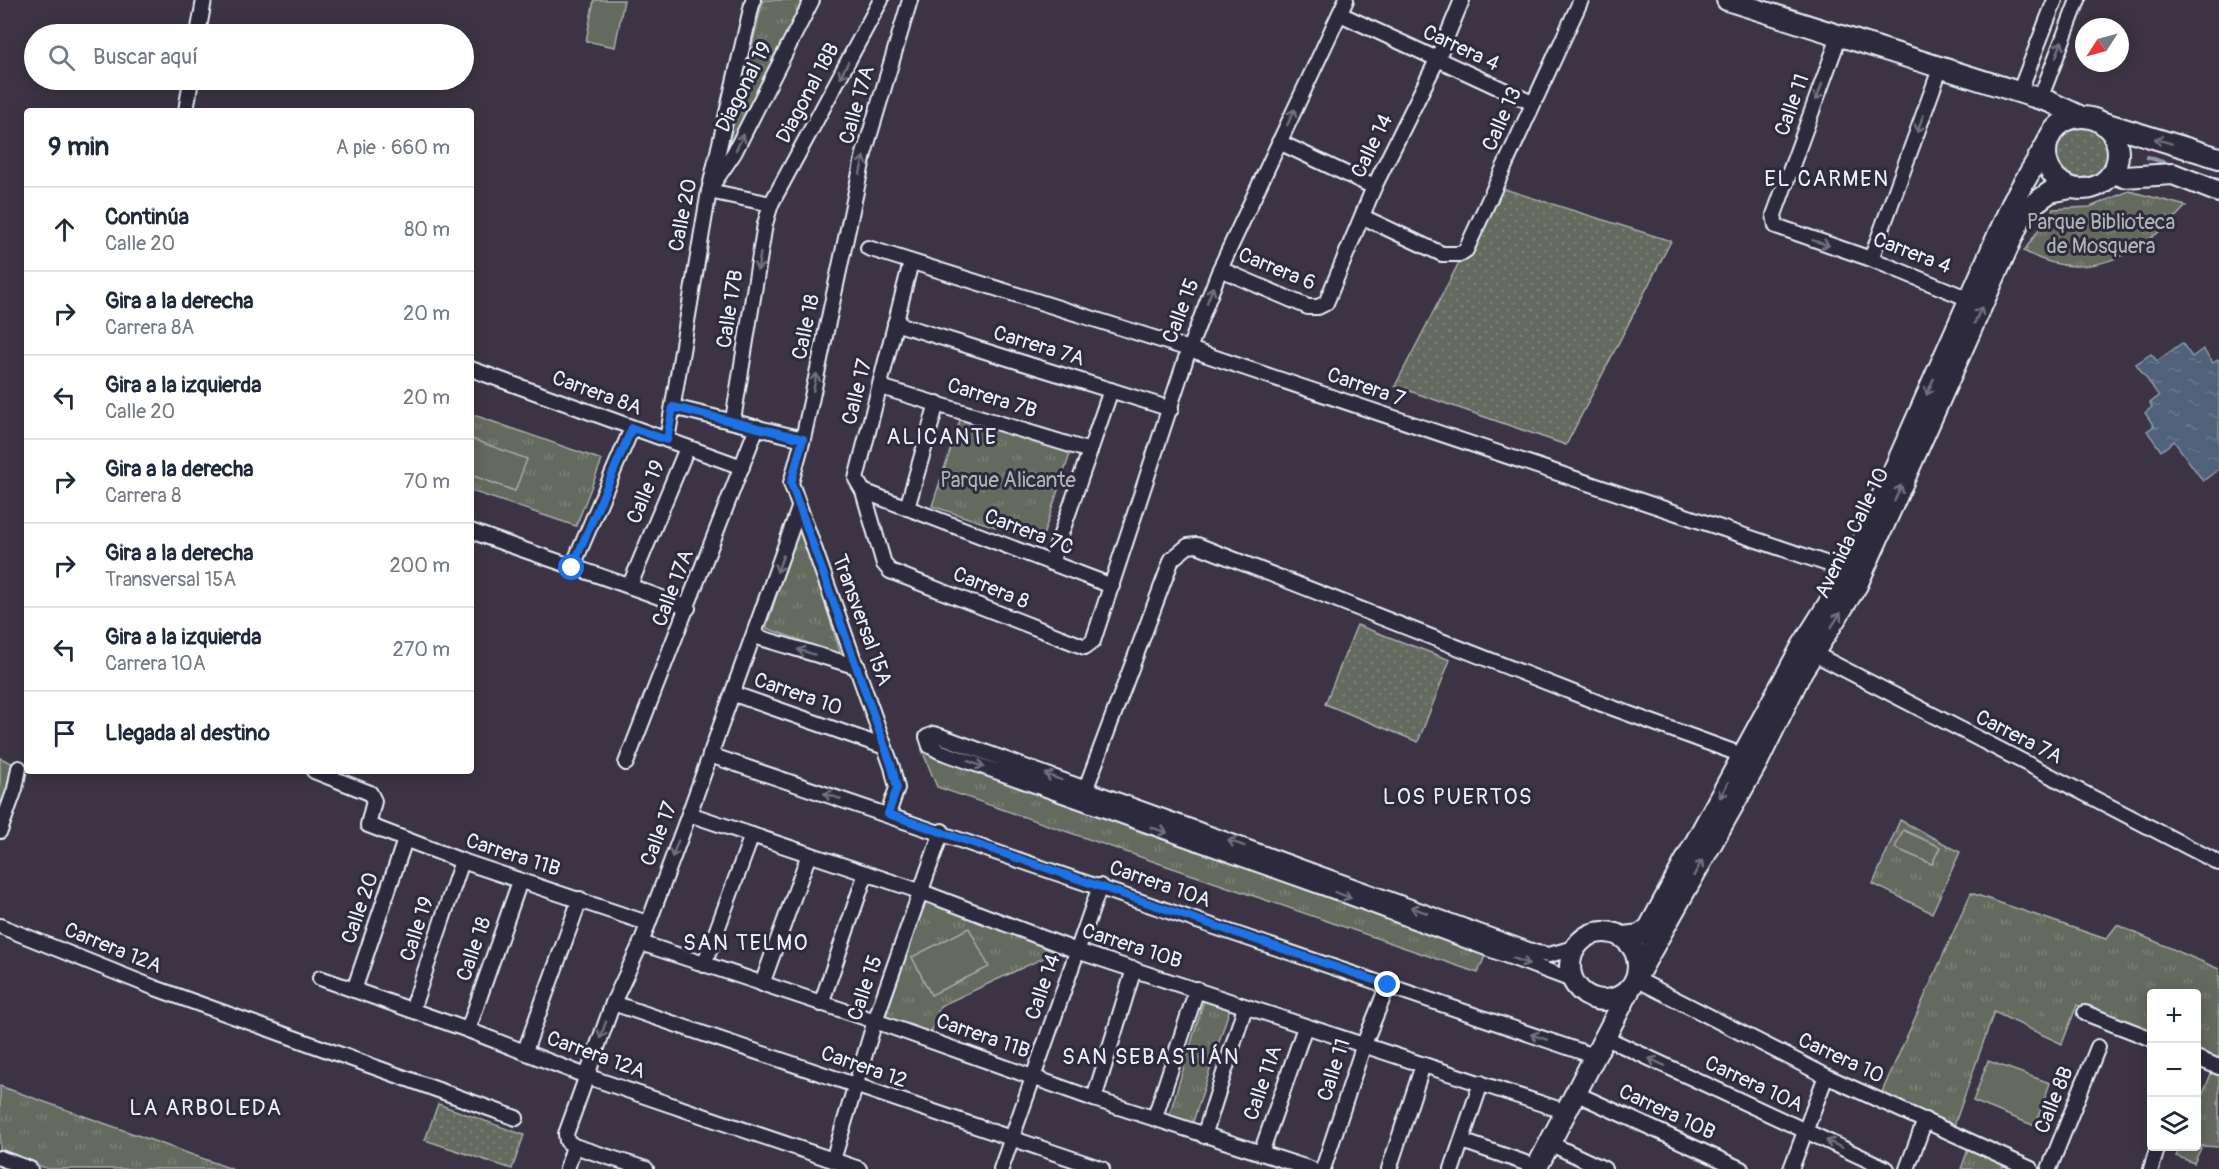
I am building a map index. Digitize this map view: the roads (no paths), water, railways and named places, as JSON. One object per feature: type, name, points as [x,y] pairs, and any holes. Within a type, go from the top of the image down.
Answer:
[{"type":"street","points":[[200,24],[204,0]]},
{"type":"street","name":"Calle 20","points":[[667,440],[709,191],[753,0]]},
{"type":"street","name":"Diagonal 19","points":[[709,191],[734,153],[812,0]]},
{"type":"street","name":"Diagonal 18B","points":[[771,204],[881,0]]},
{"type":"street","name":"Calle 17A","points":[[850,223],[864,154],[910,0]]},
{"type":"street","name":"Calle 15","points":[[1085,647],[1093,641],[1171,410],[1189,349],[1220,269],[1346,0]]},
{"type":"street","name":"Calle 14","points":[[1318,308],[1332,295],[1374,187],[1437,60],[1462,0]]},
{"type":"street","name":"Calle 13","points":[[1363,217],[1442,254],[1460,254],[1466,250],[1581,0]]},
{"type":"street","points":[[1726,0],[1940,69],[2045,100],[2090,119],[2219,158]]},
{"type":"street","points":[[2019,93],[2055,0]]},
{"type":"street","points":[[2045,100],[2078,0]]},
{"type":"street","name":"Carrera 4","points":[[1340,14],[1532,103]]},
{"type":"street","name":"Calle 11","points":[[1774,222],[1774,215],[1839,37]]},
{"type":"street","points":[[1871,259],[1940,69]]},
{"type":"street","points":[[186,108],[189,90]]},
{"type":"street","points":[[2045,100],[2056,111],[2057,126]]},
{"type":"street","points":[[2069,119],[2090,119],[2111,132],[2117,143],[2117,161],[2113,172],[2095,187],[2071,188],[2060,182],[2049,169],[2046,145],[2057,126],[2069,119]]},
{"type":"street","points":[[1279,142],[1374,187]]},
{"type":"street","name":"Avenida Calle 10","points":[[1623,937],[1640,935],[1649,928],[1742,755],[1807,650],[1849,571],[2014,199],[2046,145]]},
{"type":"street","points":[[2113,172],[2124,177],[2173,174],[2219,192]]},
{"type":"street","name":"Avenida Calle 10","points":[[1536,1168],[1604,1037],[1758,761],[1807,650],[1857,585],[2024,212],[2050,192],[2071,188]]},
{"type":"street","points":[[709,191],[771,204]]},
{"type":"street","name":"Calle 17B","points":[[733,420],[765,224],[771,204]]},
{"type":"street","name":"Carrera 4","points":[[1774,222],[1779,229],[1871,259],[1969,298]]},
{"type":"street","name":"Calle 18","points":[[803,439],[850,223]]},
{"type":"street","name":"Carrera 7","points":[[868,248],[1189,349],[1849,571]]},
{"type":"street","name":"Calle 17","points":[[884,564],[863,490],[856,479],[911,262]]},
{"type":"street","name":"Carrera 6","points":[[1220,269],[1308,307],[1318,308]]},
{"type":"street","name":"Carrera 7A","points":[[895,323],[1171,410]]},
{"type":"street","name":"Carrera 8A","points":[[474,370],[742,467]]},
{"type":"street","name":"Carrera 7B","points":[[880,387],[1090,451]]},
{"type":"street","points":[[1051,563],[1111,390]]},
{"type":"street","points":[[907,508],[937,403]]},
{"type":"street","points":[[673,407],[803,439]]},
{"type":"street","name":"Calle 17A","points":[[626,763],[757,427]]},
{"type":"street","points":[[572,568],[632,428]]},
{"type":"street","name":"Transversal 15A","points":[[803,439],[791,483],[858,667],[882,746],[892,767],[897,788],[888,814]]},
{"type":"street","name":"Calle 19","points":[[630,585],[687,448]]},
{"type":"street","name":"Carrera 7C","points":[[863,490],[1112,586]]},
{"type":"street","name":"Calle 17","points":[[567,1169],[574,1146],[567,1141],[566,1134],[586,1076],[613,1003],[641,942],[734,694],[799,508]]},
{"type":"street","points":[[474,532],[572,568],[630,585],[688,608]]},
{"type":"street","points":[[1083,796],[1172,559],[1188,546],[1197,545],[1579,695],[1742,755]]},
{"type":"street","name":"Carrera 8","points":[[884,564],[890,571],[1085,647]]},
{"type":"street","points":[[754,636],[858,667]]},
{"type":"street","name":"Carrera 7A","points":[[1807,650],[2219,863]]},
{"type":"street","name":"Carrera 10","points":[[734,694],[882,746]]},
{"type":"street","points":[[1083,796],[943,737],[934,734],[927,737],[930,746],[939,751],[1083,796],[1472,935],[1549,955],[1575,948],[1592,934],[1613,933],[1623,937],[1636,953],[1635,981],[1610,1000],[1598,1000],[1579,990],[1572,980],[1570,969],[1575,948]]},
{"type":"street","name":"Carrera 10A","points":[[710,755],[942,831],[1594,1056]]},
{"type":"street","points":[[0,831],[15,789],[19,768]]},
{"type":"street","name":"Carrera 11B","points":[[322,774],[370,793],[374,801],[368,825],[462,861],[647,923]]},
{"type":"street","name":"Carrera 10B","points":[[689,814],[922,892],[1077,951],[1564,1111]]},
{"type":"street","name":"Calle 15","points":[[833,1160],[875,1021],[942,831]]},
{"type":"street","points":[[704,964],[752,835]]},
{"type":"street","name":"Calle 20","points":[[354,990],[405,840]]},
{"type":"street","points":[[762,984],[809,854]]},
{"type":"street","name":"Calle 19","points":[[412,1010],[462,861]]},
{"type":"street","points":[[821,1004],[866,873]]},
{"type":"street","name":"Calle 18","points":[[468,1030],[520,881]]},
{"type":"street","name":"Calle 14","points":[[1001,1169],[1100,886]]},
{"type":"street","points":[[525,1051],[580,899]]},
{"type":"street","name":"Carrera 12A","points":[[0,926],[154,988],[516,1118]]},
{"type":"street","points":[[1472,935],[1572,980]]},
{"type":"street","name":"Carrera 11B","points":[[641,942],[1035,1076],[1094,1099],[1311,1169]]},
{"type":"street","points":[[1094,1099],[1134,969]]},
{"type":"street","name":"Carrera 12A","points":[[320,978],[468,1030],[586,1076],[859,1169]]},
{"type":"street","name":"Carrera 10","points":[[1635,981],[1826,1076],[2031,1169]]},
{"type":"street","name":"Calle 11","points":[[1323,1169],[1364,1044],[1388,985]]},
{"type":"street","points":[[1155,1117],[1197,989]]},
{"type":"street","points":[[1598,1000],[1602,1008],[1604,1037]]},
{"type":"street","name":"Carrera 12","points":[[613,1003],[1102,1169]]},
{"type":"street","points":[[1204,1136],[1245,1007]]},
{"type":"street","points":[[2085,1012],[2147,1037]]},
{"type":"street","name":"Calle 11A","points":[[1261,1153],[1305,1027]]},
{"type":"street","name":"Carrera 10A","points":[[1604,1037],[1887,1169]]},
{"type":"street","name":"Calle 8B","points":[[2049,1169],[2098,1047]]},
{"type":"street","points":[[2201,1060],[2219,1067]]},
{"type":"street","points":[[1389,1169],[1424,1065]]},
{"type":"street","points":[[1791,1169],[1826,1076]]},
{"type":"street","points":[[1452,1169],[1481,1083]]},
{"type":"street","name":"Carrera 10B","points":[[1575,1093],[1741,1169]]},
{"type":"street","points":[[1907,1169],[1925,1120]]},
{"type":"street","points":[[1462,1141],[1536,1168]]},
{"type":"street","points":[[1549,1143],[1604,1169]]},
{"type":"street","points":[[574,1146],[637,1168]]},
{"type":"street","points":[[2151,1169],[2156,1151]]},
{"type":"street","points":[[0,1158],[30,1169]]},
{"type":"water","points":[[2182,343],[2192,357],[2203,349],[2213,363],[2219,359],[2219,469],[2203,481],[2174,441],[2161,451],[2147,431],[2154,426],[2145,413],[2152,407],[2150,403],[2159,396],[2136,364],[2151,354],[2157,361]]},
{"type":"waterway","points":[[2147,157],[2175,166]]},
{"type":"waterway","points":[[2191,171],[2219,180]]},
{"type":"district","name":"EL CARMEN","points":[[1827,179]]},
{"type":"district","name":"ALICANTE","points":[[942,437]]},
{"type":"district","name":"LOS PUERTOS","points":[[1458,797]]},
{"type":"district","name":"SAN TELMO","points":[[746,943]]},
{"type":"district","name":"SAN SEBASTIÁN","points":[[1151,1057]]},
{"type":"district","name":"LA ARBOLEDA","points":[[206,1108]]},
{"type":"park label","name":"Parque Biblioteca de Mosquera","points":[[2101,234]]},
{"type":"park label","name":"Parque Alicante","points":[[1008,480]]}]
